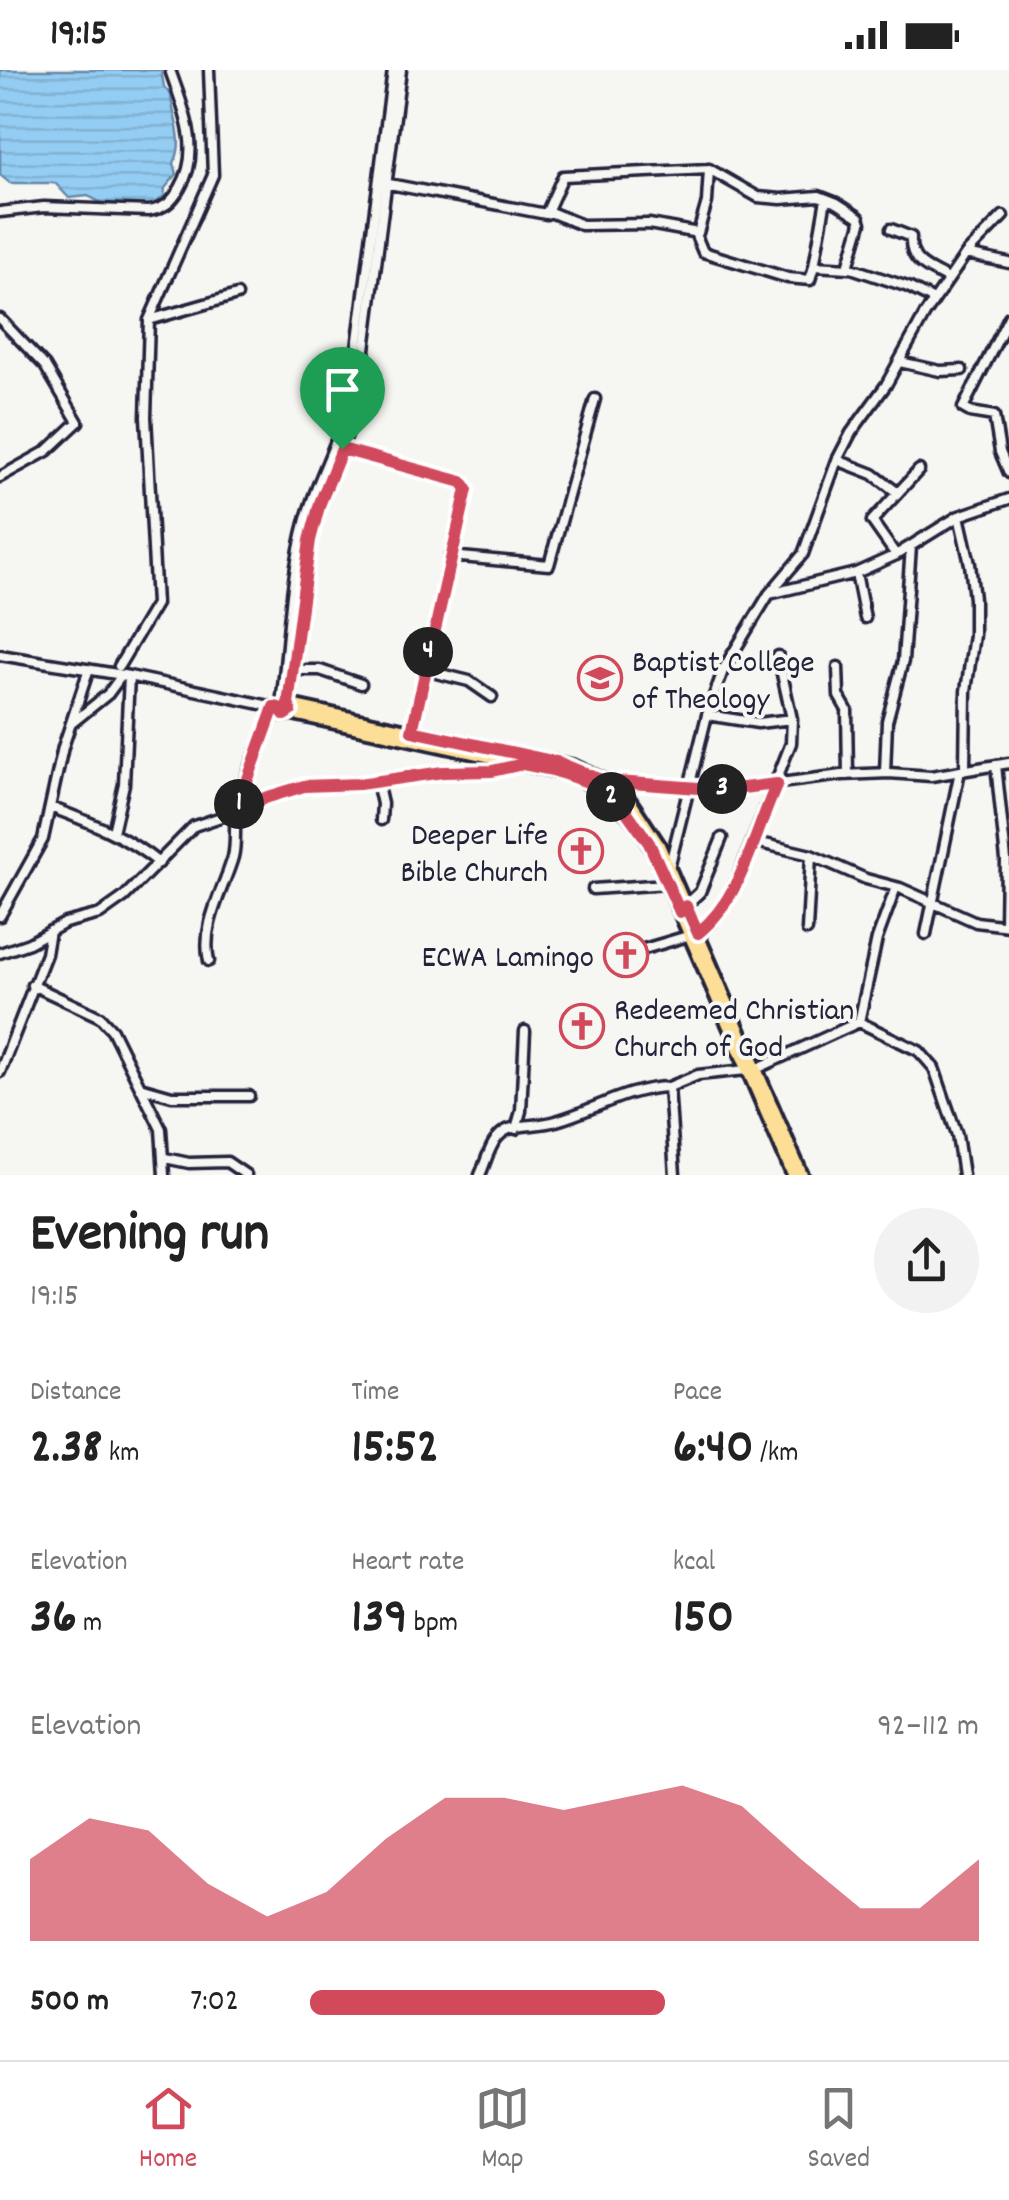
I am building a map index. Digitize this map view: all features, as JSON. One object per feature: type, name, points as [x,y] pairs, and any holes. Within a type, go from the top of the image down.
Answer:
[{"type":"main road","points":[[284,707],[557,762],[604,781],[639,812],[668,868],[752,1068],[802,1175]]},
{"type":"main road","points":[[284,707],[576,776],[615,800],[641,829],[683,909]]},
{"type":"main road","points":[[752,1068],[793,1175]]},
{"type":"street","points":[[0,212],[44,207],[149,211],[166,207],[185,180],[191,146],[188,122],[170,70]]},
{"type":"street","points":[[72,723],[108,694],[123,673],[156,604],[146,416],[149,320],[213,175],[209,70]]},
{"type":"street","points":[[209,961],[206,936],[234,850],[236,812],[284,707],[293,670],[310,540],[350,394],[392,70]]},
{"type":"street","points":[[284,707],[305,524],[359,396],[401,70]]},
{"type":"street","points":[[550,212],[563,176],[709,168],[758,197],[826,199],[859,217],[861,223],[847,264],[851,268]]},
{"type":"street","points":[[709,168],[707,202],[695,234],[703,252],[788,278],[810,280],[826,199]]},
{"type":"street","points":[[384,184],[550,212],[582,225],[648,224],[695,234]]},
{"type":"street","points":[[668,868],[707,715],[724,668],[770,594],[803,554],[836,460],[851,433],[900,362],[948,279],[1003,216]]},
{"type":"street","points":[[891,229],[911,237],[916,262],[948,279]]},
{"type":"street","points":[[966,254],[1009,263]]},
{"type":"street","points":[[814,266],[851,268],[934,300]]},
{"type":"street","points":[[149,320],[237,295]]},
{"type":"street","points":[[1009,317],[963,408],[994,416],[998,445],[1009,473]]},
{"type":"street","points":[[0,318],[45,366],[78,422],[47,451],[0,476]]},
{"type":"street","points":[[900,362],[940,372],[962,370]]},
{"type":"street","points":[[450,556],[549,565],[596,399]]},
{"type":"street","points":[[998,445],[1009,445]]},
{"type":"street","points":[[338,448],[465,484],[467,489],[412,731]]},
{"type":"street","points":[[836,460],[873,474],[898,493]]},
{"type":"street","points":[[896,555],[872,520],[920,470]]},
{"type":"street","points":[[770,594],[856,573],[896,555],[959,516],[1009,499]]},
{"type":"street","points":[[926,934],[963,771],[966,691],[974,634],[970,564],[959,516]]},
{"type":"street","points":[[885,773],[888,721],[904,657],[911,546]]},
{"type":"street","points":[[856,573],[865,618]]},
{"type":"street","points":[[0,655],[123,673],[284,707]]},
{"type":"street","points":[[644,949],[695,934],[712,922],[731,895],[790,743],[792,719],[778,656]]},
{"type":"street","points":[[838,668],[839,696],[847,710],[848,775]]},
{"type":"street","points":[[0,916],[42,839],[88,669]]},
{"type":"street","points":[[293,670],[320,670],[361,684]]},
{"type":"street","points":[[424,670],[469,680],[492,697]]},
{"type":"street","points":[[113,832],[124,784],[123,673]]},
{"type":"street","points":[[707,715],[758,723],[792,719]]},
{"type":"street","points":[[0,953],[108,909],[159,864],[194,826],[295,787],[492,771],[523,764]]},
{"type":"street","points":[[752,841],[810,855],[976,922],[1007,926],[1006,860],[996,764]]},
{"type":"street","points":[[604,781],[726,790],[848,775],[931,776],[1009,764]]},
{"type":"street","points":[[377,782],[381,820]]},
{"type":"street","points":[[50,807],[113,832],[137,845],[159,864]]},
{"type":"street","points":[[683,909],[700,892],[722,838]]},
{"type":"street","points":[[807,930],[810,855]]},
{"type":"street","points":[[592,889],[667,884]]},
{"type":"street","points":[[860,1022],[877,939],[896,887]]},
{"type":"street","points":[[0,1072],[46,954],[50,931]]},
{"type":"street","points":[[32,985],[108,1023],[161,1129],[164,1175]]},
{"type":"street","points":[[480,1175],[494,1141],[508,1129],[538,1127],[574,1116],[645,1087],[669,1087],[698,1075],[752,1068],[860,1022],[919,1051],[934,1068],[957,1135],[964,1175]]},
{"type":"street","points":[[516,1128],[521,1111],[525,1031]]},
{"type":"street","points":[[140,1087],[180,1096],[249,1096]]},
{"type":"street","points":[[669,1087],[675,1175]]},
{"type":"street","points":[[164,1158],[190,1163],[227,1162],[246,1175]]},
{"type":"water","points":[[0,70],[161,70],[164,87],[171,95],[179,137],[174,163],[177,174],[165,188],[164,196],[150,208],[106,205],[88,196],[69,198],[55,183],[10,183],[0,175]]},
{"type":"place","name":"Baptist College of Theology","points":[[600,678]]},
{"type":"place","name":"Deeper Life Bible Church","points":[[581,851]]},
{"type":"place","name":"ECWA Lamingo","points":[[626,955]]},
{"type":"place","name":"Redeemed Christian Church of God","points":[[582,1026]]},
{"type":"route","points":[[342,449],[462,482],[467,489],[412,731],[573,766],[604,781],[726,790],[777,784],[731,895],[712,922],[698,933],[686,906],[680,912],[656,855],[634,819],[602,790],[565,773],[523,764],[492,771],[295,787],[236,812],[274,707],[285,715],[291,711],[288,704],[310,540],[342,449]]}]
